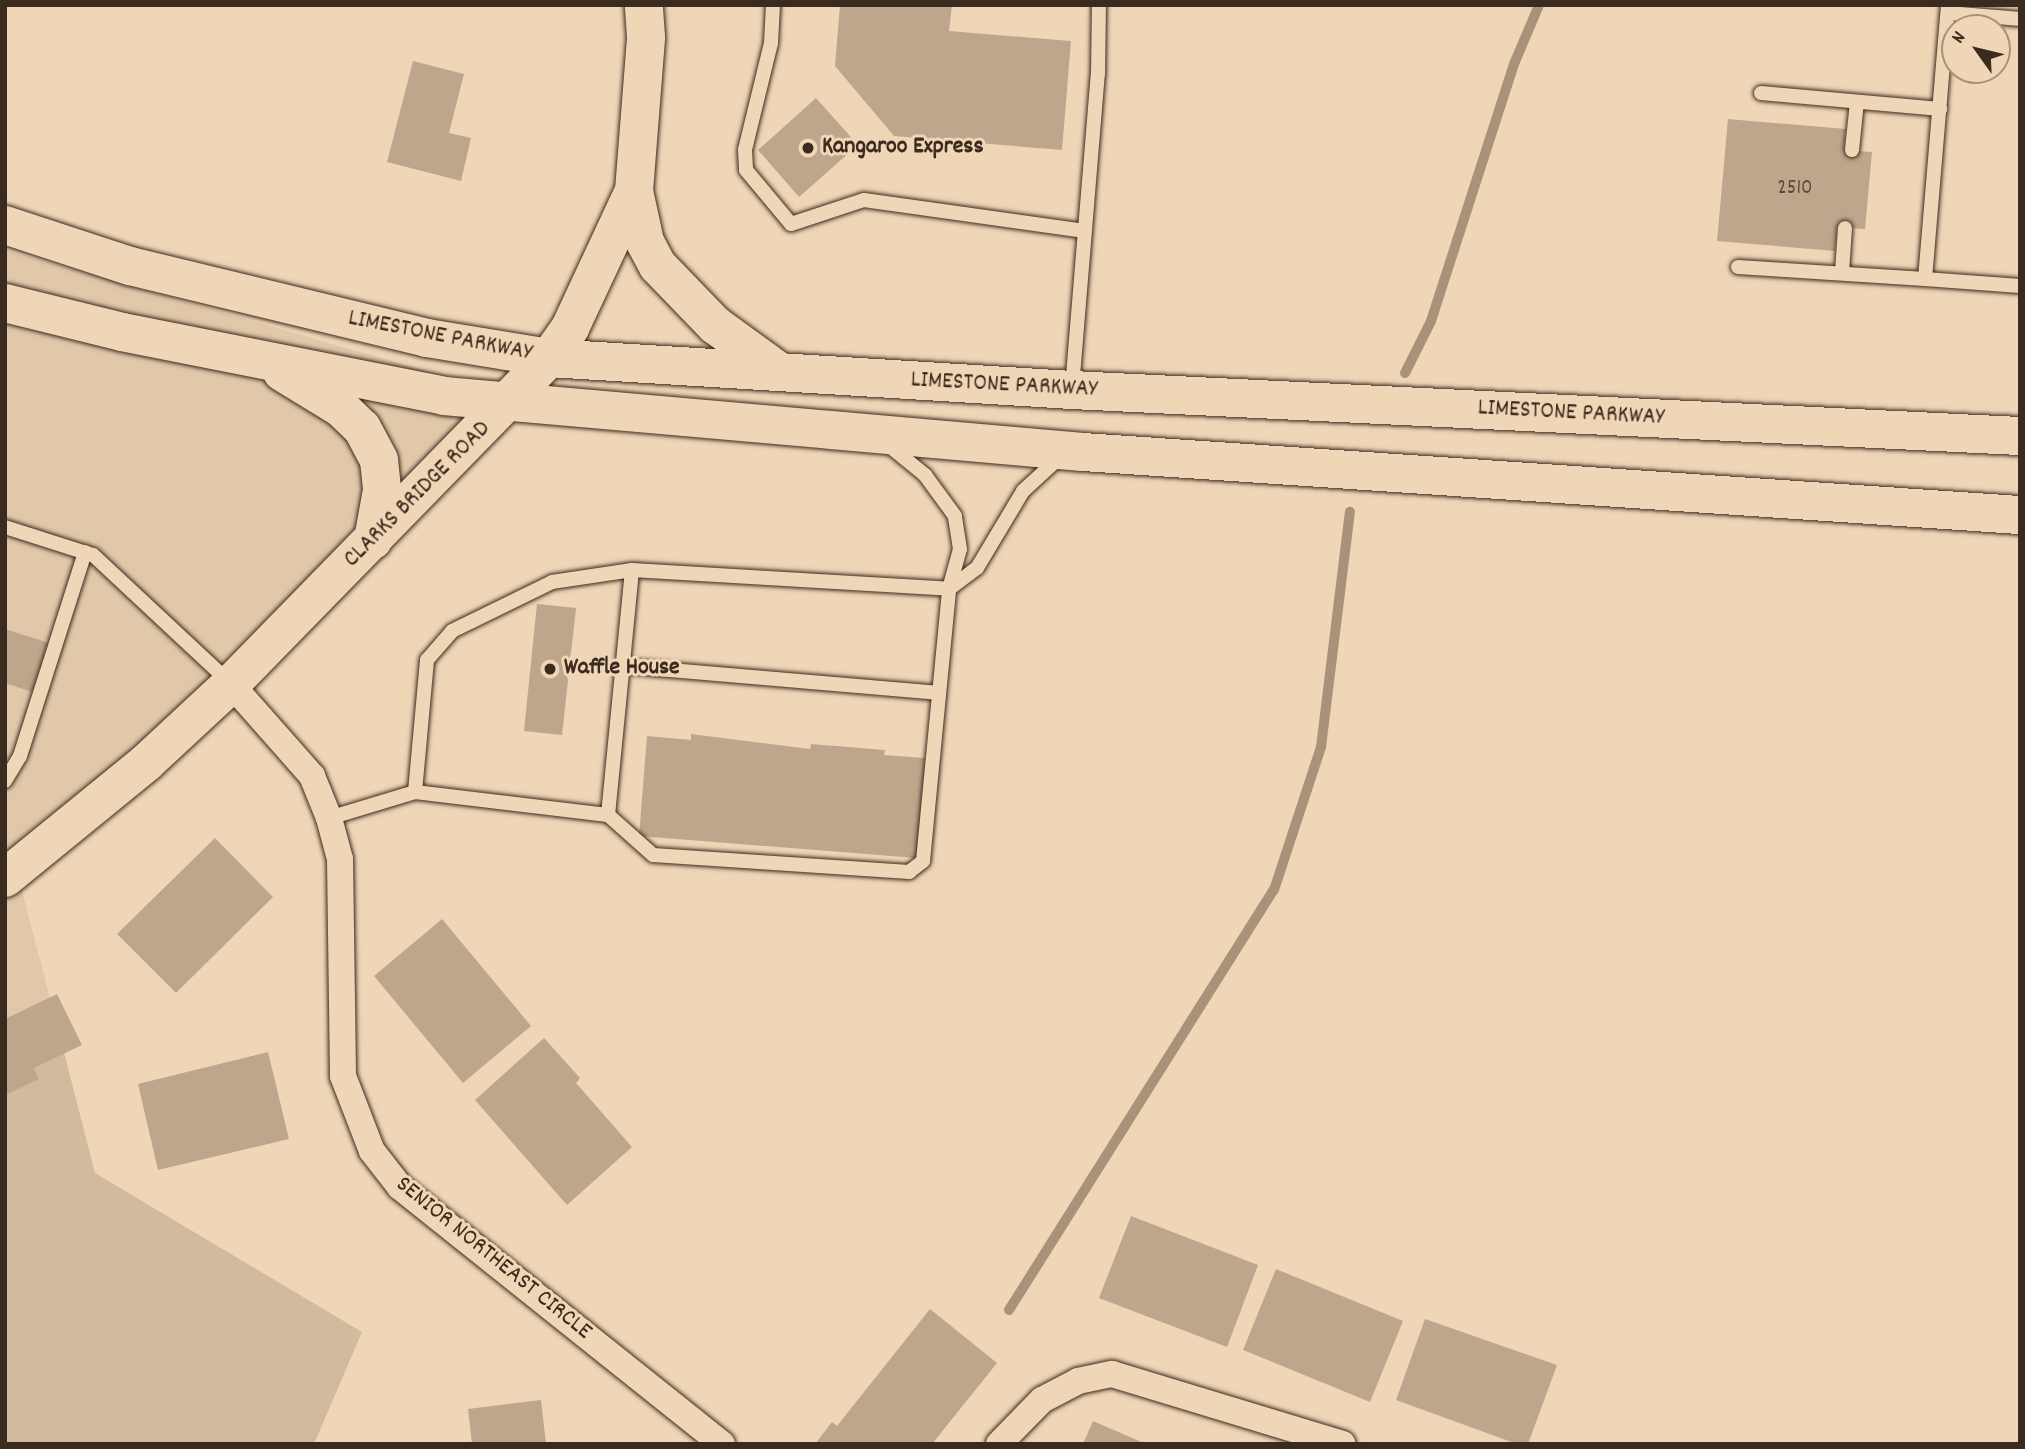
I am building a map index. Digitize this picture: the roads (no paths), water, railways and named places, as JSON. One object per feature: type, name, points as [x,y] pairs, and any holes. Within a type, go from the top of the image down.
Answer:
[{"type":"main road","name":"CLARKS BRIDGE ROAD","points":[[5,878],[147,762],[231,684],[511,402],[549,358],[570,328],[634,191],[646,37],[644,5]]},
{"type":"main road","points":[[634,191],[645,242],[658,266],[715,325],[780,372]]},
{"type":"main road","name":"LIMESTONE PARKWAY","points":[[5,225],[130,266],[426,338],[549,358],[1072,390],[2020,436]]},
{"type":"main road","name":"LIMESTONE PARKWAY","points":[[5,303],[263,360],[444,396],[1066,451],[2020,515]]},
{"type":"main road","points":[[263,360],[341,408],[362,428],[379,460],[382,490],[373,540]]},
{"type":"street","name":"SENIOR NORTHEAST CIRCLE","points":[[231,684],[312,776],[329,818],[340,859],[343,1076],[372,1151],[400,1187],[722,1444]]},
{"type":"street","points":[[999,1444],[1042,1399],[1078,1381],[1112,1374],[1343,1444]]},
{"type":"lane","points":[[772,5],[771,44],[745,150],[746,170],[791,224],[864,200],[1085,230]]},
{"type":"lane","points":[[1072,390],[1099,5]]},
{"type":"lane","points":[[1926,278],[1949,9],[2020,19]]},
{"type":"lane","points":[[1761,93],[1940,109]]},
{"type":"lane","points":[[1852,150],[1857,102]]},
{"type":"lane","points":[[1842,272],[1845,228]]},
{"type":"lane","points":[[1738,267],[2020,286]]},
{"type":"lane","points":[[329,818],[415,792],[608,815],[653,855],[909,873],[923,861],[949,589],[960,549],[955,516],[925,475],[876,435]]},
{"type":"lane","points":[[415,792],[427,660],[452,631],[552,582],[632,570],[949,589],[976,568],[1023,491],[1066,451]]},
{"type":"lane","points":[[5,527],[93,555],[231,684]]},
{"type":"lane","points":[[5,781],[20,756],[85,552]]},
{"type":"lane","points":[[608,815],[632,570]]},
{"type":"lane","points":[[624,666],[939,693]]},
{"type":"waterway","points":[[1405,373],[1431,321],[1514,64],[1539,5]]},
{"type":"waterway","points":[[1009,1310],[1274,890],[1321,747],[1350,512]]},
{"type":"place","name":"Kangaroo Express","points":[[808,148]]},
{"type":"place","name":"Waffle House","points":[[550,669]]}]
